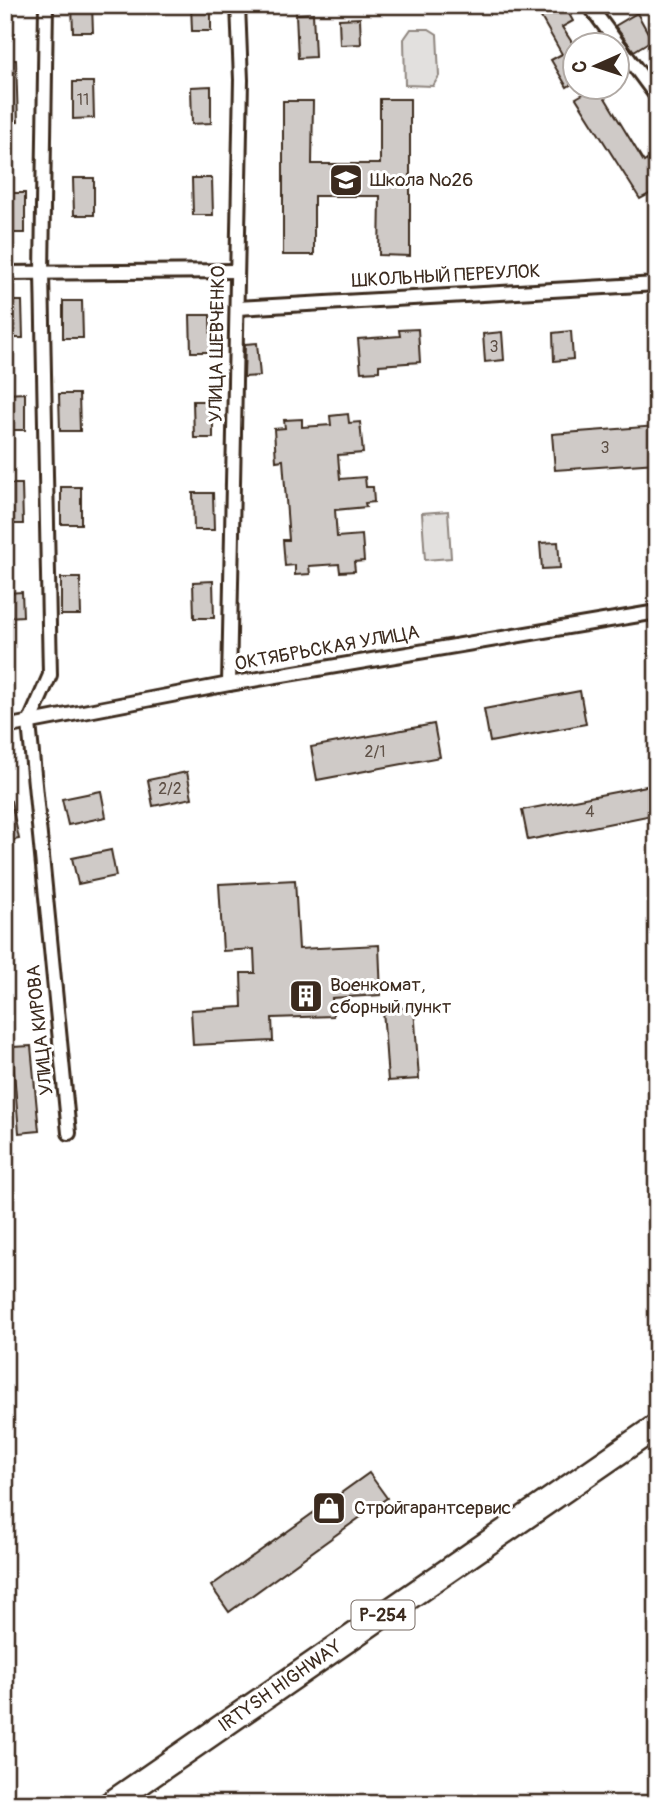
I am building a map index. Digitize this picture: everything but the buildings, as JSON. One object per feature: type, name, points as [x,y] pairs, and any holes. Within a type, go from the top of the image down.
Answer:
[{"type":"highway","name":"IRTYSH HIGHWAY","points":[[110,1804],[657,1426]]},
{"type":"street","name":"УЛИЦА КИРОВА","points":[[46,5],[42,273],[50,675],[29,723],[69,1133]]},
{"type":"street","name":"УЛИЦА ШЕВЧЕНКО","points":[[229,684],[242,80],[238,5]]},
{"type":"street","points":[[589,5],[657,97]]},
{"type":"street","points":[[5,273],[237,271]]},
{"type":"street","name":"ШКОЛЬНЫЙ ПЕРЕУЛОК","points":[[237,308],[657,284]]},
{"type":"street","name":"ОКТЯБРЬСКАЯ УЛИЦА","points":[[5,727],[229,684],[657,612]]},
{"type":"shaded area","points":[[411,29],[429,29],[437,34],[439,76],[433,86],[405,85],[404,39]]},
{"type":"shaded area","points":[[448,511],[451,558],[425,560],[422,513]]},
{"type":"place","name":"Школа №26","points":[[346,180]]},
{"type":"place","name":"Военкомат, сборный пункт","points":[[306,996]]},
{"type":"place","name":"Стройгарантсервис","points":[[329,1508]]}]
